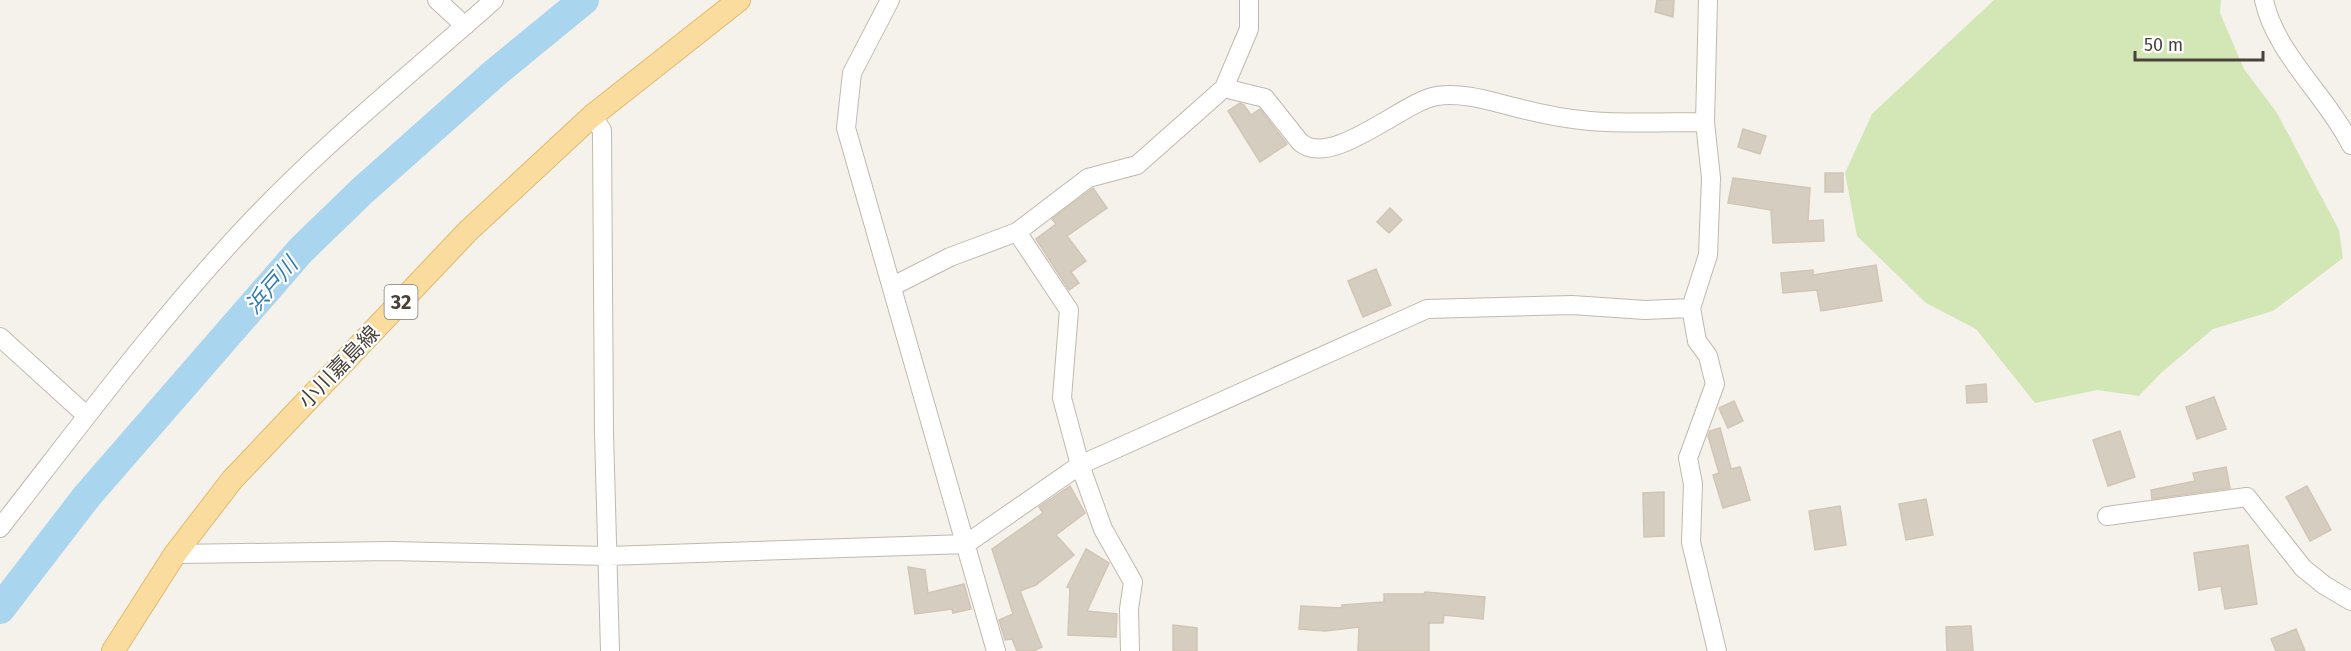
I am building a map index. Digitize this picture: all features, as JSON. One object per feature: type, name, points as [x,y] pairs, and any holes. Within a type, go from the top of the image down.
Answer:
[{"type":"main road","name":"小川嘉島線","points":[[118,644],[175,554],[232,480],[468,231],[592,116],[739,0]]},
{"type":"street","points":[[437,0],[465,26]]},
{"type":"street","points":[[0,528],[159,324],[254,218],[335,140],[494,0]]},
{"type":"street","points":[[890,0],[852,73],[846,128],[996,651]]},
{"type":"street","points":[[893,286],[950,257],[1017,232],[1088,178],[1137,165],[1224,88],[1249,29],[1249,0]]},
{"type":"street","points":[[1708,0],[1704,122],[1712,178],[1708,255],[1691,308],[1698,341],[1708,356],[1715,384],[1688,458],[1694,484],[1691,542],[1717,651]]},
{"type":"street","points":[[2264,0],[2277,36],[2339,120],[2351,145]]},
{"type":"street","points":[[1224,88],[1265,98],[1300,142],[1307,148],[1318,149],[1352,140],[1436,96],[1476,97],[1519,108],[1589,121],[1704,122]]},
{"type":"street","points":[[592,116],[602,130],[604,433],[610,651]]},
{"type":"street","points":[[1017,232],[1069,310],[1062,398],[1080,465],[1103,529],[1133,582],[1129,609],[1130,651]]},
{"type":"street","points":[[175,554],[390,551],[608,556],[966,544],[1080,465],[1427,309],[1572,305],[1645,310],[1691,308]]},
{"type":"street","points":[[0,337],[87,417]]},
{"type":"street","points":[[2107,516],[2247,497],[2303,568],[2324,585],[2351,601]]},
{"type":"street","points":[[102,651],[118,644]]},
{"type":"green space","points":[[1994,0],[2221,0],[2220,13],[2244,69],[2277,113],[2339,230],[2343,258],[2273,311],[2213,329],[2161,373],[2139,396],[2097,390],[2035,403],[1976,329],[1926,303],[1857,236],[1845,173],[1872,114]]},
{"type":"building","points":[[1657,0],[1674,0],[1673,17],[1655,12]]},
{"type":"building","points":[[1240,103],[1251,115],[1260,109],[1287,144],[1260,162],[1228,111]]},
{"type":"building","points":[[1743,129],[1766,136],[1760,154],[1738,147]]},
{"type":"building","points":[[1825,173],[1843,173],[1843,192],[1825,192]]},
{"type":"building","points":[[1733,178],[1810,188],[1808,221],[1823,220],[1824,241],[1773,243],[1771,210],[1728,203]]},
{"type":"building","points":[[1093,188],[1107,208],[1067,236],[1086,261],[1071,272],[1079,283],[1069,290],[1036,239],[1056,224],[1052,219]]},
{"type":"building","points":[[1390,208],[1402,220],[1389,233],[1377,222]]},
{"type":"building","points":[[1876,265],[1882,301],[1821,311],[1817,290],[1783,293],[1781,273],[1813,270],[1813,275]]},
{"type":"building","points":[[1376,269],[1391,305],[1363,317],[1348,281]]},
{"type":"building","points":[[1986,384],[1987,402],[1967,403],[1966,386]]},
{"type":"building","points":[[2214,397],[2226,429],[2197,439],[2186,407]]},
{"type":"building","points":[[1734,401],[1743,421],[1728,428],[1719,408]]},
{"type":"building","points":[[1720,428],[1731,469],[1740,467],[1750,500],[1723,508],[1713,475],[1719,473],[1708,436],[1710,431]]},
{"type":"building","points":[[2120,431],[2135,477],[2108,486],[2093,440]]},
{"type":"building","points":[[2226,467],[2230,488],[2152,499],[2151,490],[2195,481],[2193,473]]},
{"type":"building","points":[[1070,486],[1085,513],[1056,535],[1074,555],[1036,585],[1020,591],[1042,647],[1033,651],[1017,651],[1012,639],[1005,640],[999,620],[1013,614],[992,549],[1043,513],[1039,507]]},
{"type":"building","points":[[2307,486],[2331,530],[2310,541],[2286,497]]},
{"type":"building","points":[[1664,492],[1664,536],[1644,537],[1643,493]]},
{"type":"building","points":[[1926,499],[1933,535],[1906,540],[1899,504]]},
{"type":"building","points":[[1840,506],[1846,545],[1815,550],[1809,511]]},
{"type":"building","points":[[2248,545],[2257,604],[2225,609],[2221,586],[2199,590],[2194,553]]},
{"type":"building","points":[[1086,549],[1109,563],[1087,611],[1117,614],[1116,637],[1068,635],[1070,588],[1067,587]]},
{"type":"building","points":[[908,567],[925,570],[928,593],[964,584],[971,609],[953,613],[952,609],[915,614]]},
{"type":"building","points":[[1425,592],[1485,597],[1483,619],[1444,615],[1443,623],[1429,623],[1429,651],[1358,651],[1359,627],[1325,631],[1299,629],[1301,606],[1342,608],[1342,605],[1384,602],[1384,594],[1424,594]]},
{"type":"building","points":[[1173,625],[1197,628],[1197,651],[1173,651]]},
{"type":"building","points":[[1971,626],[1973,651],[1947,651],[1946,627]]},
{"type":"building","points":[[2296,629],[2305,651],[2276,651],[2271,639]]},
{"type":"waterway","name":"浜戸川","points":[[0,609],[87,496],[301,250],[362,191],[496,72],[584,0]]}]
